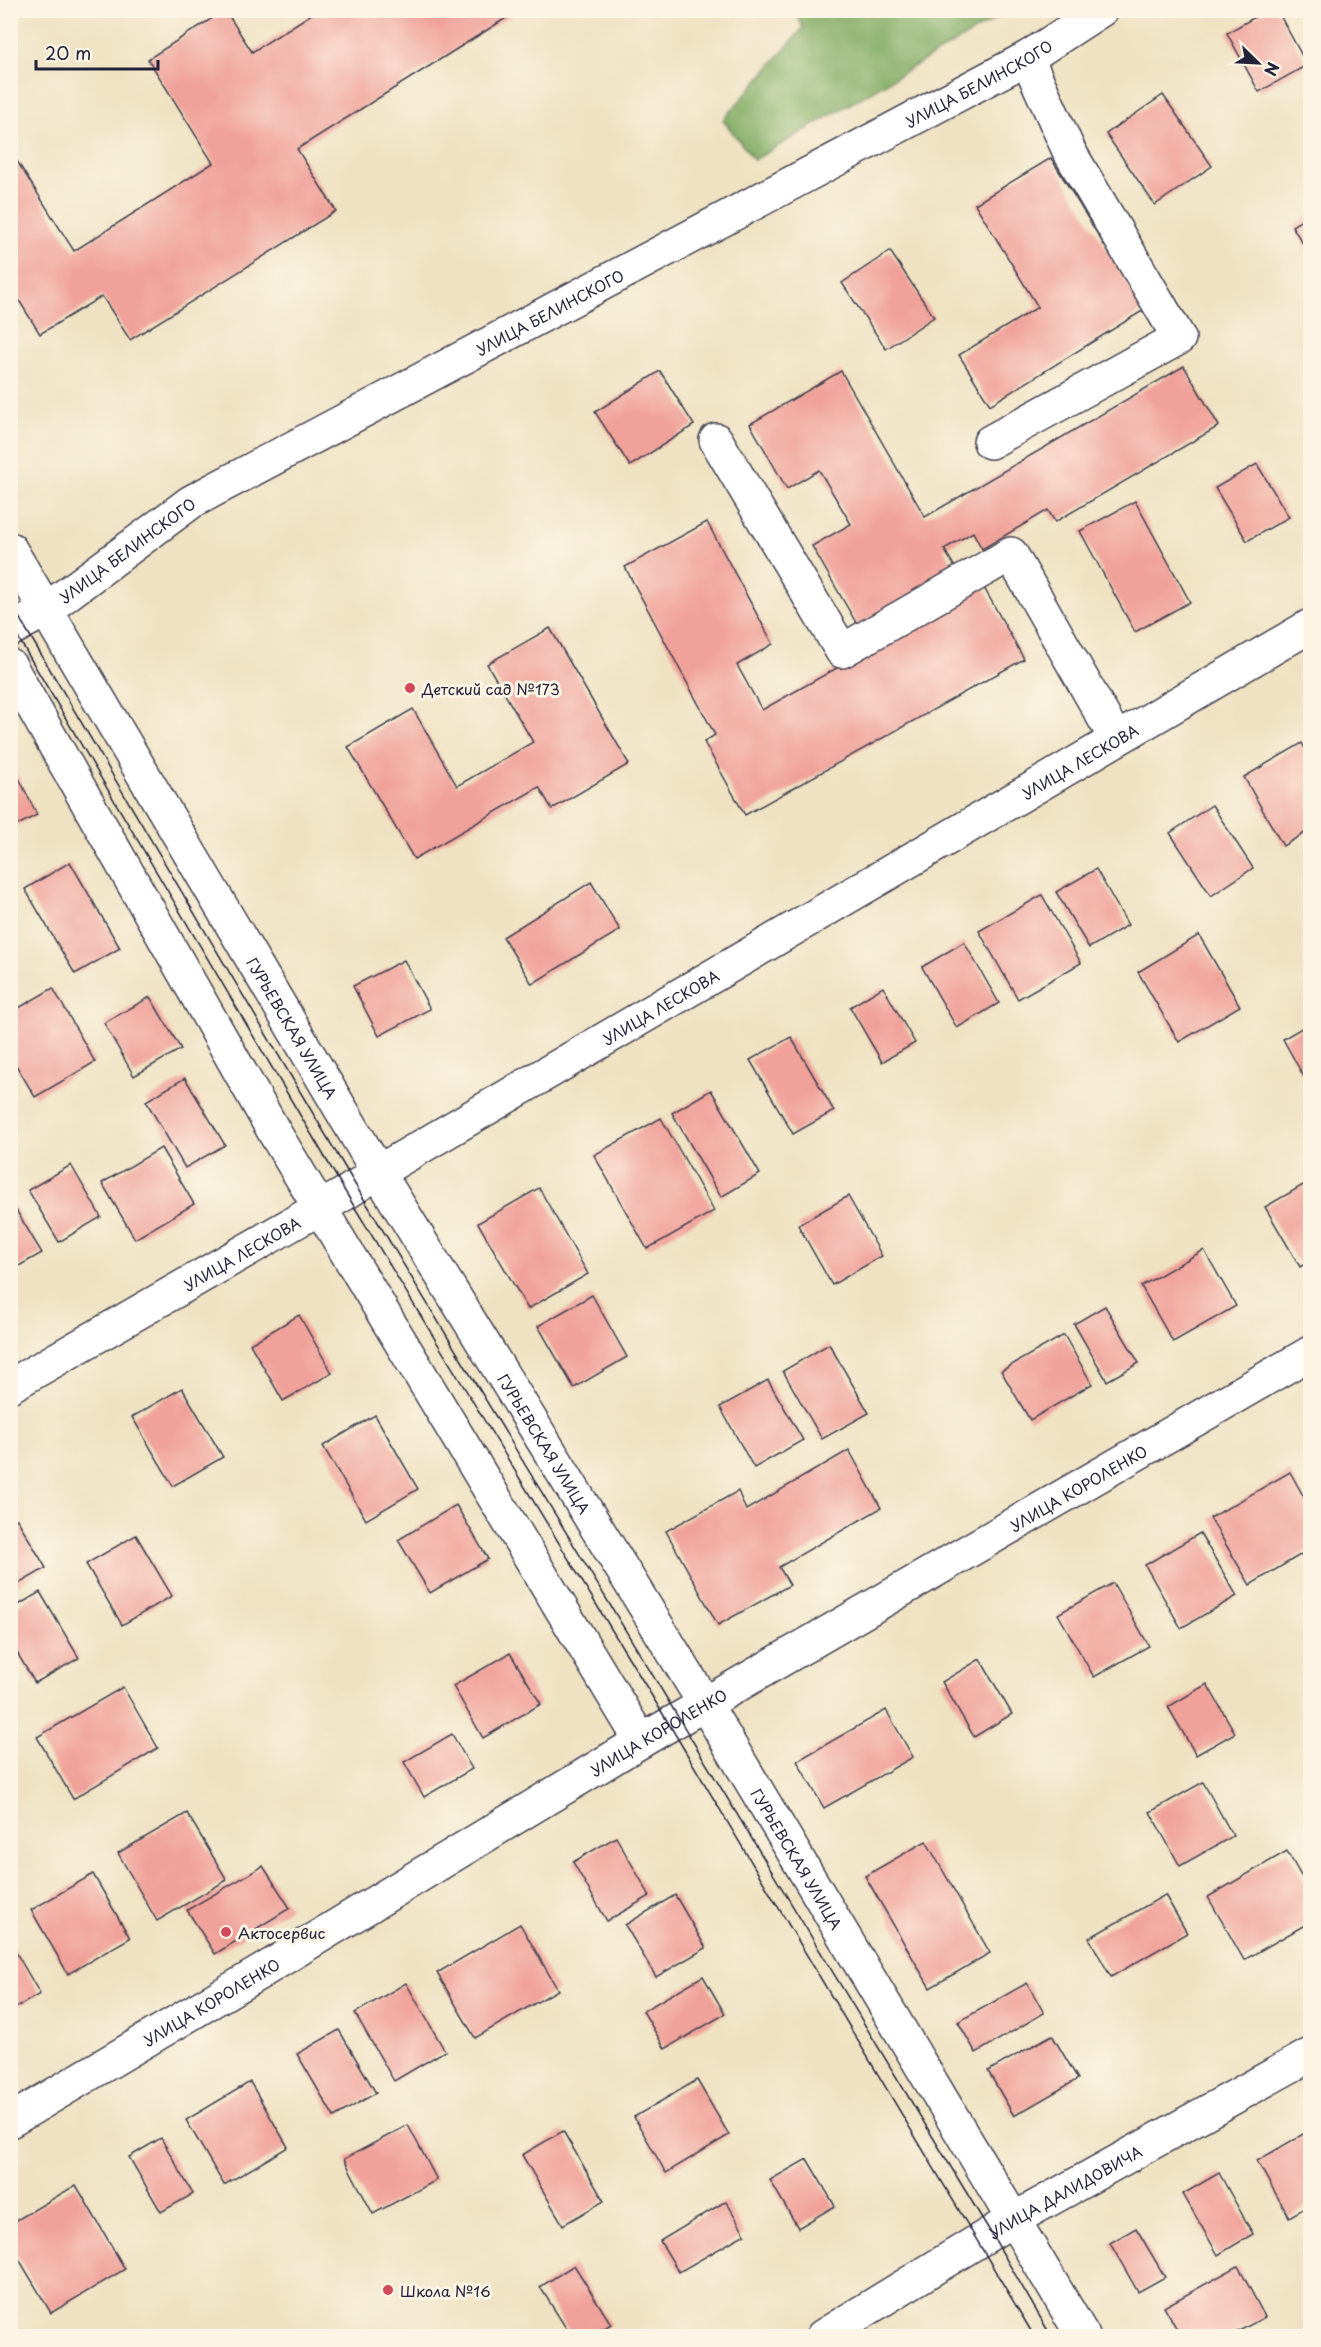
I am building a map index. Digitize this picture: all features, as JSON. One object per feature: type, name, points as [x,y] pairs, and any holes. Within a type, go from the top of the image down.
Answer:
[{"type":"street","name":"УЛИЦА БЕЛИНСКОГО","points":[[10,630],[47,609],[192,502],[1027,58],[1101,10]]},
{"type":"street","points":[[990,442],[1179,338],[1069,151],[1027,58]]},
{"type":"street","points":[[717,440],[842,651],[1011,554],[1116,739]]},
{"type":"street","name":"ГУРЬЕВСКАЯ УЛИЦА","points":[[10,549],[378,1172],[705,1704],[1083,2337]]},
{"type":"street","name":"УЛИЦА ЛЕСКОВА","points":[[10,1386],[319,1208],[1311,626]]},
{"type":"street","points":[[10,666],[319,1208],[641,1741]]},
{"type":"street","name":"УЛИЦА КОРОЛЕНКО","points":[[10,2121],[259,1974],[641,1741],[1311,1353]]},
{"type":"street","name":"УЛИЦА ДАЛИДОВИЧА","points":[[823,2337],[1014,2219],[1311,2055]]},
{"type":"green space","points":[[794,11],[1009,11],[754,160],[723,120],[803,28]]},
{"type":"building","points":[[225,10],[252,52],[318,10],[519,10],[297,149],[336,211],[130,340],[102,296],[40,334],[10,286],[10,150],[74,251],[213,163],[148,59]]},
{"type":"building","points":[[1267,10],[1277,10],[1307,65],[1259,92],[1227,33]]},
{"type":"building","points":[[1163,95],[1212,166],[1155,205],[1106,134]]},
{"type":"building","points":[[1051,158],[1144,310],[990,405],[959,355],[1038,307],[975,204]]},
{"type":"building","points":[[1310,215],[1310,255],[1292,226]]},
{"type":"building","points":[[890,251],[934,317],[886,349],[842,283]]},
{"type":"building","points":[[1184,366],[1219,426],[1055,522],[1048,510],[982,549],[973,532],[944,549],[956,569],[858,626],[812,546],[851,524],[819,470],[787,489],[750,424],[841,371],[925,517]]},
{"type":"building","points":[[660,371],[694,425],[630,466],[595,412]]},
{"type":"building","points":[[1257,464],[1289,517],[1247,541],[1215,488]]},
{"type":"building","points":[[1135,501],[1190,602],[1135,632],[1080,531]]},
{"type":"building","points":[[707,522],[773,644],[737,665],[762,710],[983,586],[1024,659],[745,815],[704,742],[715,735],[625,567]]},
{"type":"building","points":[[550,628],[629,764],[552,809],[539,787],[414,859],[348,747],[413,709],[457,786],[533,742],[487,664]]},
{"type":"building","points":[[1302,743],[1310,758],[1310,830],[1283,846],[1244,777]]},
{"type":"building","points":[[15,770],[37,815],[10,829],[10,772]]},
{"type":"building","points":[[1212,805],[1253,868],[1211,896],[1170,833]]},
{"type":"building","points":[[70,862],[120,948],[75,974],[25,889]]},
{"type":"building","points":[[1096,869],[1128,925],[1089,948],[1056,892]]},
{"type":"building","points":[[591,882],[620,930],[532,984],[503,937]]},
{"type":"building","points":[[1042,895],[1081,963],[1018,999],[979,931]]},
{"type":"building","points":[[1199,935],[1240,1006],[1179,1042],[1138,972]]},
{"type":"building","points":[[964,942],[999,1003],[957,1028],[922,967]]},
{"type":"building","points":[[404,960],[430,1009],[379,1036],[353,986]]},
{"type":"building","points":[[883,987],[915,1043],[882,1062],[850,1007]]},
{"type":"building","points":[[53,988],[95,1062],[35,1097],[10,1055],[10,1013]]},
{"type":"building","points":[[150,997],[181,1049],[134,1076],[104,1023]]},
{"type":"building","points":[[1310,1023],[1310,1088],[1283,1039]]},
{"type":"building","points":[[791,1037],[834,1111],[793,1134],[750,1060]]},
{"type":"building","points":[[185,1078],[225,1145],[185,1168],[146,1101]]},
{"type":"building","points":[[711,1090],[760,1174],[721,1197],[672,1113]]},
{"type":"building","points":[[661,1118],[714,1211],[647,1249],[594,1155]]},
{"type":"building","points":[[161,1148],[194,1204],[135,1239],[102,1183]]},
{"type":"building","points":[[71,1165],[101,1217],[59,1242],[28,1190]]},
{"type":"building","points":[[1310,1181],[1310,1261],[1300,1267],[1265,1207]]},
{"type":"building","points":[[539,1188],[588,1274],[528,1309],[478,1223]]},
{"type":"building","points":[[848,1196],[882,1256],[832,1285],[798,1225]]},
{"type":"building","points":[[10,1200],[42,1253],[10,1271]]},
{"type":"building","points":[[1204,1250],[1236,1306],[1173,1342],[1141,1286]]},
{"type":"building","points":[[592,1295],[627,1357],[574,1388],[538,1326]]},
{"type":"building","points":[[1105,1306],[1139,1363],[1107,1381],[1074,1324]]},
{"type":"building","points":[[299,1315],[332,1373],[283,1401],[250,1344]]},
{"type":"building","points":[[1064,1335],[1092,1384],[1030,1420],[1001,1371]]},
{"type":"building","points":[[829,1344],[869,1413],[822,1439],[783,1371]]},
{"type":"building","points":[[768,1380],[803,1440],[754,1468],[720,1407]]},
{"type":"building","points":[[182,1388],[223,1457],[173,1486],[132,1417]]},
{"type":"building","points":[[375,1415],[418,1489],[366,1520],[323,1446]]},
{"type":"building","points":[[849,1450],[881,1508],[779,1567],[790,1585],[718,1625],[666,1531],[738,1491],[746,1510]]},
{"type":"building","points":[[1290,1472],[1310,1508],[1310,1549],[1250,1585],[1210,1518]]},
{"type":"building","points":[[456,1505],[488,1559],[430,1593],[398,1540]]},
{"type":"building","points":[[17,1519],[46,1568],[10,1589],[10,1523]]},
{"type":"building","points":[[1200,1533],[1237,1596],[1181,1628],[1145,1565]]},
{"type":"building","points":[[136,1535],[172,1596],[122,1625],[86,1564]]},
{"type":"building","points":[[1113,1583],[1149,1646],[1094,1677],[1058,1614]]},
{"type":"building","points":[[40,1592],[79,1658],[35,1683],[10,1641],[10,1610]]},
{"type":"building","points":[[510,1653],[541,1704],[483,1738],[453,1686]]},
{"type":"building","points":[[980,1659],[1012,1714],[974,1737],[942,1682]]},
{"type":"building","points":[[1207,1684],[1235,1733],[1196,1755],[1168,1707]]},
{"type":"building","points":[[123,1687],[158,1748],[73,1799],[37,1737]]},
{"type":"building","points":[[886,1710],[913,1757],[824,1808],[797,1761]]},
{"type":"building","points":[[452,1734],[472,1769],[424,1797],[404,1762]]},
{"type":"building","points":[[1203,1782],[1233,1836],[1180,1866],[1150,1812]]},
{"type":"building","points":[[187,1813],[227,1880],[157,1921],[118,1853]]},
{"type":"building","points":[[616,1837],[650,1896],[607,1921],[573,1862]]},
{"type":"building","points":[[926,1841],[990,1953],[930,1988],[865,1876]]},
{"type":"building","points":[[1287,1851],[1310,1892],[1310,1922],[1244,1960],[1208,1897]]},
{"type":"building","name":"Актосервис","points":[[263,1866],[290,1908],[215,1954],[187,1910]]},
{"type":"building","points":[[93,1874],[130,1938],[68,1974],[31,1910]]},
{"type":"building","points":[[675,1895],[706,1948],[656,1977],[625,1925]]},
{"type":"building","points":[[1165,1895],[1187,1933],[1111,1977],[1089,1938]]},
{"type":"building","points":[[520,1924],[558,1990],[475,2038],[437,1973]]},
{"type":"building","points":[[10,1942],[40,1994],[10,2011]]},
{"type":"building","points":[[703,1976],[725,2014],[665,2049],[643,2011]]},
{"type":"building","points":[[406,1983],[445,2051],[394,2081],[355,2013]]},
{"type":"building","points":[[1027,1983],[1044,2013],[976,2053],[958,2022]]},
{"type":"building","points":[[339,2030],[376,2093],[334,2117],[297,2054]]},
{"type":"building","points":[[1052,2035],[1078,2079],[1014,2116],[988,2071]]},
{"type":"building","points":[[697,2080],[729,2135],[666,2173],[634,2117]]},
{"type":"building","points":[[250,2082],[288,2147],[224,2185],[186,2120]]},
{"type":"building","points":[[408,2125],[437,2180],[373,2214],[344,2159]]},
{"type":"building","points":[[1310,2130],[1310,2205],[1289,2217],[1257,2161]]},
{"type":"building","points":[[563,2131],[604,2201],[563,2225],[522,2155]]},
{"type":"building","points":[[161,2138],[193,2194],[161,2212],[129,2157]]},
{"type":"building","points":[[807,2159],[835,2206],[798,2228],[770,2180]]},
{"type":"building","points":[[1219,2173],[1253,2234],[1218,2255],[1183,2194]]},
{"type":"building","points":[[76,2185],[125,2269],[51,2313],[10,2244],[10,2224]]},
{"type":"building","points":[[726,2201],[745,2234],[679,2272],[660,2241]]},
{"type":"building","points":[[1136,2228],[1165,2277],[1138,2292],[1110,2243]]},
{"type":"building","points":[[574,2265],[611,2324],[592,2336],[571,2336],[540,2287]]},
{"type":"building","points":[[1238,2266],[1265,2317],[1230,2336],[1181,2336],[1164,2307]]},
{"type":"tram line","points":[[10,602],[356,1186],[991,2233],[1051,2336]]},
{"type":"tram line","points":[[10,624],[346,1193],[669,1724],[1034,2336]]},
{"type":"place","name":"Детский сад №173","points":[[410,688]]},
{"type":"place","name":"Актосервис","points":[[226,1932]]},
{"type":"place","name":"Школа №16","points":[[388,2290]]}]
